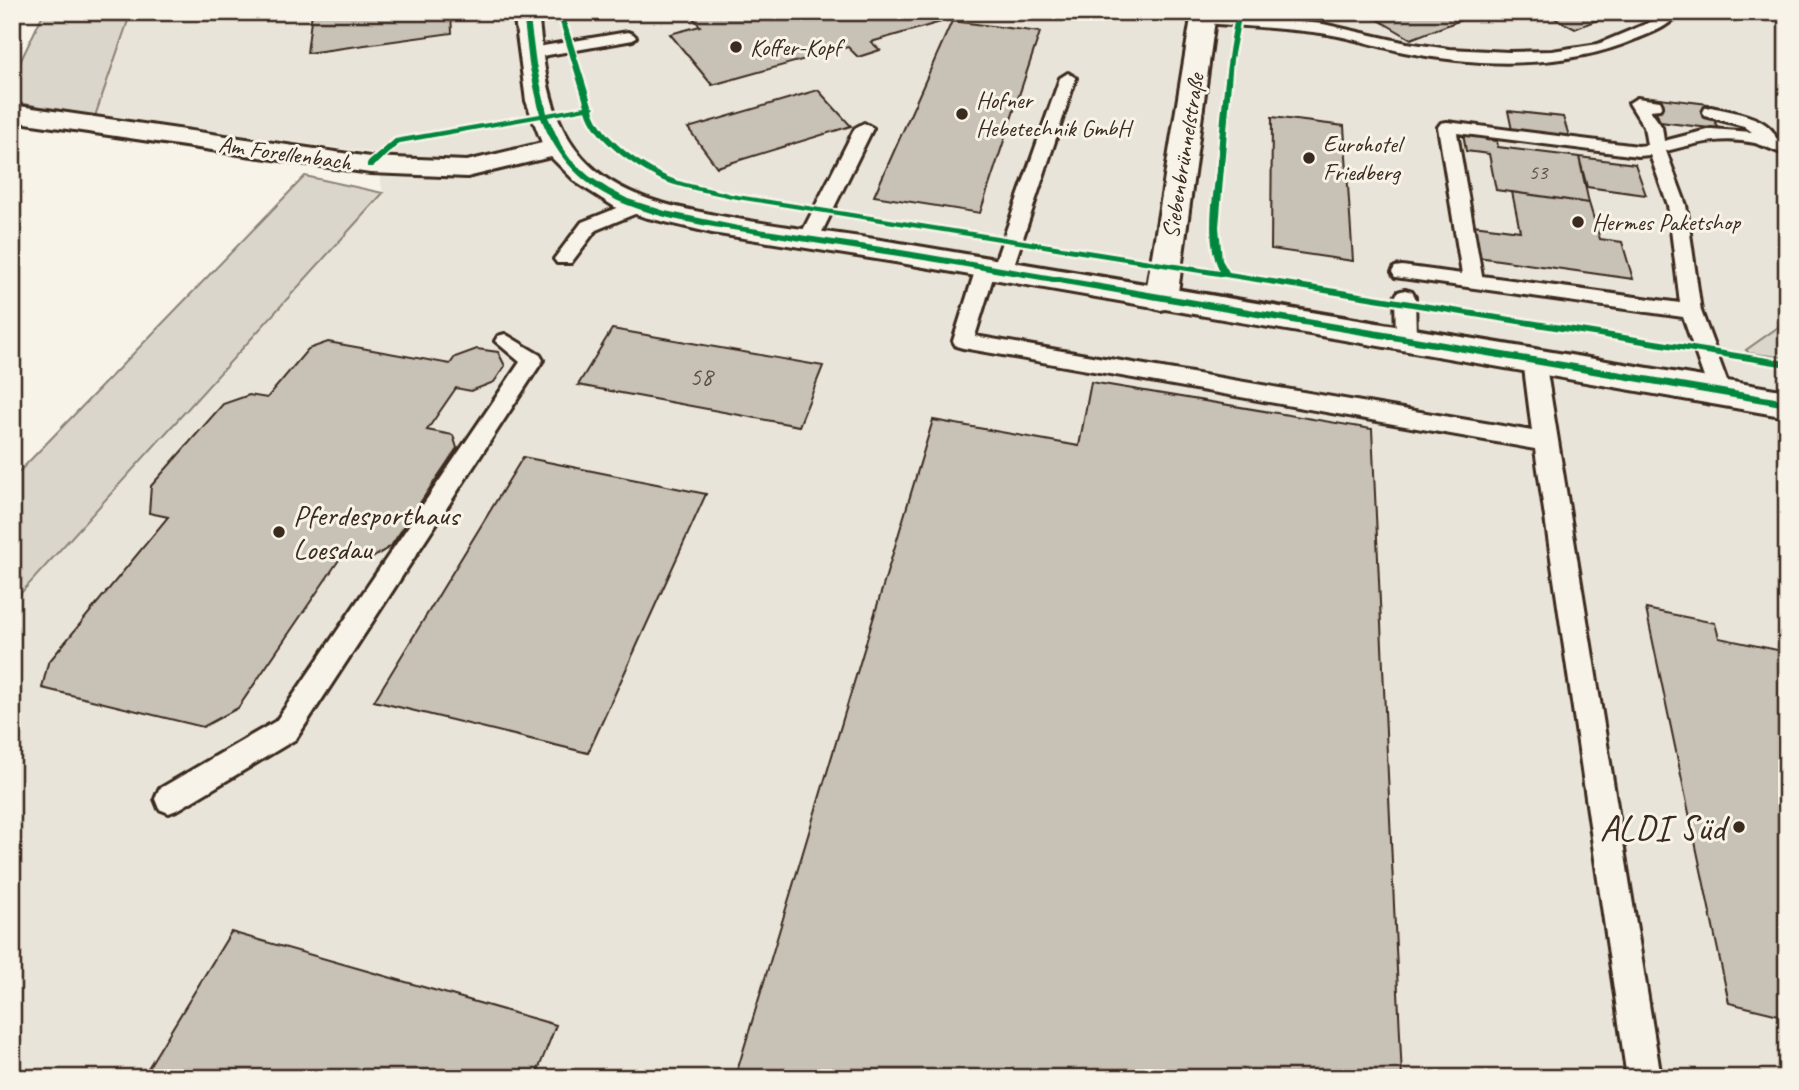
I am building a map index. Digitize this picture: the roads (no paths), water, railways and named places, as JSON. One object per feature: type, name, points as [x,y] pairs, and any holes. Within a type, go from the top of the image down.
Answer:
[{"type":"street","points":[[526,12],[531,53],[545,114],[558,148],[578,171],[635,207],[721,226],[1406,338],[1787,404]]},
{"type":"street","name":"Siebenbrünnelstraße","points":[[1161,299],[1204,15]]},
{"type":"street","name":"Am Forellenbach","points":[[12,113],[413,169],[467,169],[558,148]]},
{"type":"lane","points":[[1204,15],[1323,29],[1449,54],[1509,57],[1552,56],[1602,48],[1665,21],[1673,12]]},
{"type":"lane","points":[[531,53],[628,37]]},
{"type":"lane","points":[[1068,78],[994,270],[963,341],[1545,442]]},
{"type":"lane","points":[[1650,110],[1657,150],[1678,205],[1691,311],[1720,392]]},
{"type":"lane","points":[[1713,116],[1749,122],[1783,148]]},
{"type":"lane","points":[[1474,281],[1447,127],[1638,151],[1657,150],[1703,135],[1757,138],[1783,148]]},
{"type":"lane","points":[[808,240],[864,128]]},
{"type":"lane","points":[[565,259],[589,226],[635,207]]},
{"type":"lane","points":[[1402,272],[1691,311]]},
{"type":"lane","points":[[1405,297],[1406,338]]},
{"type":"lane","points":[[169,799],[286,730],[532,360],[505,341]]},
{"type":"lane","points":[[1534,360],[1644,1078]]},
{"type":"place","name":"Koffer-Kopf","points":[[736,47]]},
{"type":"place","name":"Hofner Hebetechnik GmbH","points":[[962,114]]},
{"type":"place","name":"Eurohotel Friedberg","points":[[1309,158]]},
{"type":"place","name":"Hermes Paketshop","points":[[1578,222]]},
{"type":"place","name":"Pferdesporthaus Loesdau","points":[[279,532]]},
{"type":"place","name":"ALDI Süd","points":[[1739,827]]}]
